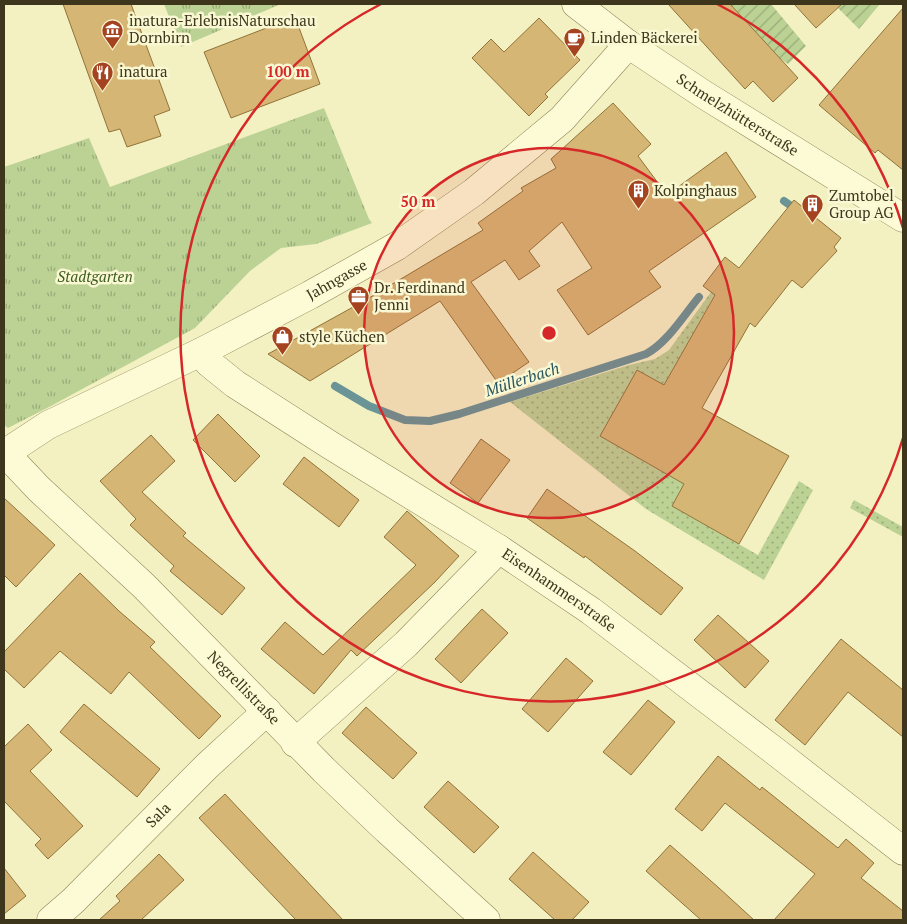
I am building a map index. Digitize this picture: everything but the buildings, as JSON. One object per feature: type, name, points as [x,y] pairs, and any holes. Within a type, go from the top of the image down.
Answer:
[{"type":"street","name":"Schmelzhütterstraße","points":[[576,4],[628,44],[718,104],[903,218]]},
{"type":"street","name":"Jahngasse","points":[[4,453],[48,425],[201,352],[310,295],[397,246],[474,192],[562,119],[628,44]]},
{"type":"street","name":"Eisenhammerstraße","points":[[201,352],[208,363],[235,384],[499,549],[591,611],[903,851]]},
{"type":"street","name":"Negrellistraße","points":[[4,453],[39,489],[144,586],[296,742],[387,830],[486,920]]},
{"type":"street","points":[[296,742],[406,644],[499,549]]},
{"type":"street","name":"Sala","points":[[51,920],[207,766],[267,711]]},
{"type":"green space","points":[[164,4],[281,4],[181,47]]},
{"type":"green space","points":[[730,4],[771,4],[806,46],[788,64],[779,58]]},
{"type":"green space","points":[[843,4],[880,4],[859,29],[838,8]]},
{"type":"green space","name":"Stadtgarten","points":[[324,108],[372,223],[316,244],[281,248],[250,271],[195,328],[8,428],[4,425],[4,167],[89,138],[110,187]]},
{"type":"green space","points":[[711,292],[715,294],[664,385],[637,370],[600,436],[684,484],[672,506],[758,555],[799,481],[813,490],[764,580],[646,509],[510,402],[629,365],[655,359],[669,350]]},
{"type":"green space","points":[[854,500],[903,527],[903,537],[850,508]]},
{"type":"waterway","name":"Müllerbach","points":[[784,201],[797,210]]},
{"type":"waterway","name":"Müllerbach","points":[[335,386],[369,406],[405,420],[430,421],[459,414],[646,354],[668,336],[699,297]]},
{"type":"place","name":"inatura-ErlebnisNaturschau Dornbirn","points":[[113,49]]},
{"type":"place","name":"Linden Bäckerei","points":[[575,57]]},
{"type":"place","name":"inatura","points":[[103,91]]},
{"type":"place","name":"Kolpinghaus","points":[[638,210]]},
{"type":"place","name":"Zumtobel Group AG","points":[[813,224]]},
{"type":"place","name":"Dr. Ferdinand Jenni","points":[[358,316]]},
{"type":"place","name":"style Küchen","points":[[283,356]]}]
